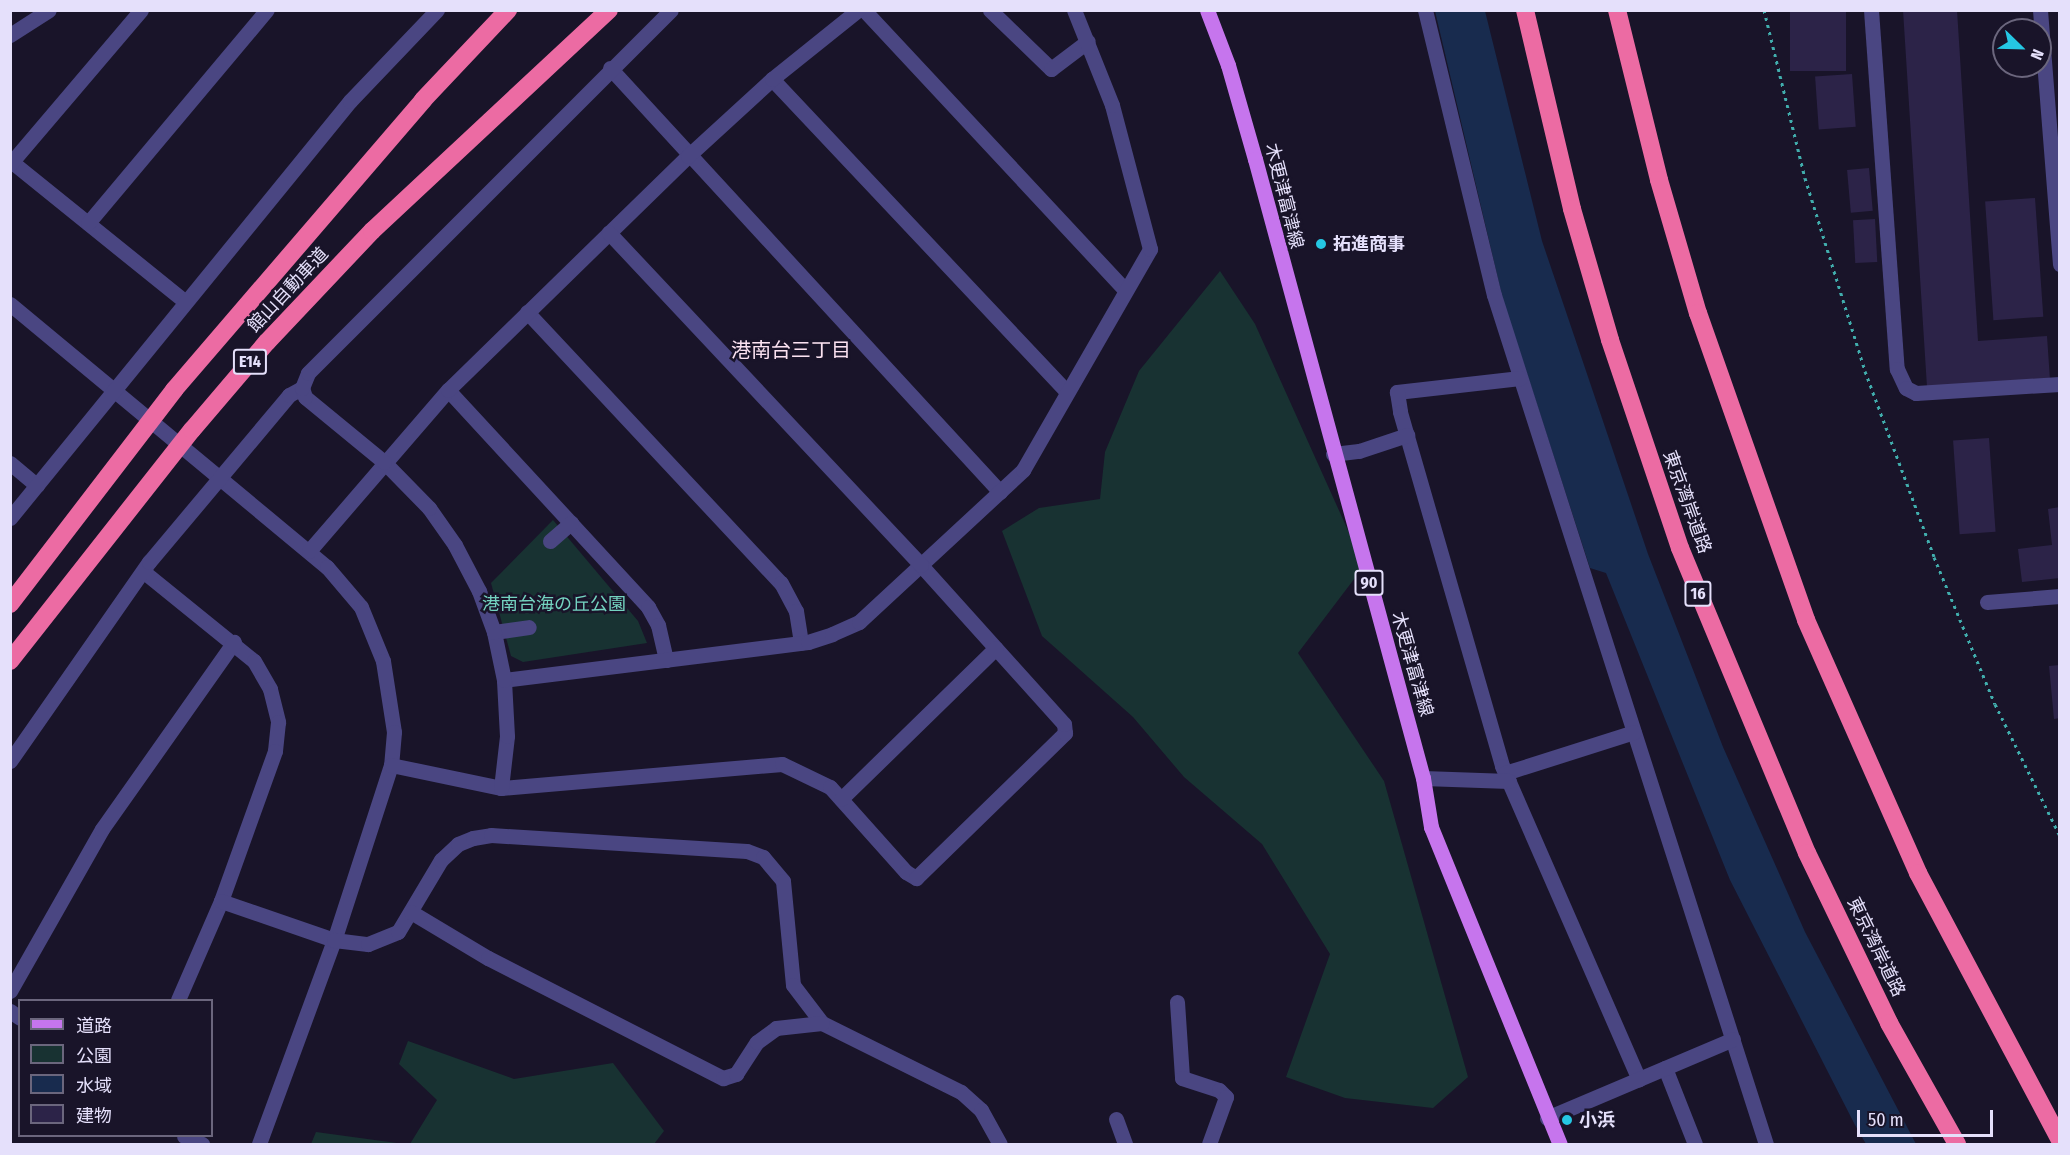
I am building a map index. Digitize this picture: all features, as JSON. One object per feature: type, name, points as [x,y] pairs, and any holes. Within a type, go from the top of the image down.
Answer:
[{"type":"highway","name":"館山自動車道","points":[[10,604],[182,381],[423,100],[508,10]]},
{"type":"highway","name":"館山自動車道","points":[[10,661],[184,439],[267,342],[372,231],[609,10]]},
{"type":"highway","name":"東京湾岸道路","points":[[1525,10],[1585,253],[1680,548],[1807,853],[1889,1023],[1957,1144]]},
{"type":"highway","points":[[1617,10],[1695,302],[1736,429],[1806,620],[1918,873],[2060,1140]]},
{"type":"main road","name":"木更津富津線","points":[[1207,10],[1228,65],[1255,159],[1333,454],[1423,778],[1431,826],[1547,1118],[1560,1144]]},
{"type":"street","points":[[10,35],[49,10]]},
{"type":"street","points":[[141,10],[11,163],[184,301]]},
{"type":"street","points":[[88,224],[267,10]]},
{"type":"street","points":[[10,518],[184,301],[350,100],[437,10]]},
{"type":"street","points":[[10,761],[144,572],[219,476],[289,395],[302,388],[308,374],[610,68],[671,10]]},
{"type":"street","points":[[309,550],[448,390],[527,312],[688,156],[772,79],[858,10]]},
{"type":"street","points":[[864,10],[1125,290]]},
{"type":"street","points":[[990,10],[1051,69],[1088,40]]},
{"type":"street","points":[[504,680],[801,642],[859,622],[1023,470],[1150,249],[1112,105],[1088,40],[1074,10]]},
{"type":"street","points":[[1425,10],[1494,295],[1766,1144]]},
{"type":"street","points":[[1871,10],[1897,369],[1906,388],[1916,393],[2060,384]]},
{"type":"street","points":[[2040,10],[2060,264]]},
{"type":"street","points":[[610,68],[688,156],[1000,492]]},
{"type":"street","points":[[772,79],[1067,392]]},
{"type":"street","points":[[391,765],[501,788],[782,764],[811,776],[841,799],[906,872],[916,878],[933,865],[1065,733],[1064,724],[921,565],[609,233]]},
{"type":"street","points":[[10,304],[309,550],[361,607],[382,661],[394,732],[391,765],[334,940],[259,1144]]},
{"type":"street","points":[[527,312],[782,583],[796,611],[801,642]]},
{"type":"street","points":[[1520,378],[1397,392],[1407,435],[1507,777],[1639,1079]]},
{"type":"street","points":[[302,388],[305,397],[384,462],[429,508],[455,545],[479,591],[494,632],[504,680],[507,736],[501,788]]},
{"type":"street","points":[[448,390],[648,607],[658,625],[666,660]]},
{"type":"street","points":[[1333,454],[1359,451],[1407,435]]},
{"type":"street","points":[[10,463],[37,486]]},
{"type":"street","points":[[550,541],[571,523]]},
{"type":"street","points":[[144,572],[234,642],[254,661],[270,689],[278,722],[274,752],[221,901],[178,999]]},
{"type":"street","points":[[1987,602],[2060,596]]},
{"type":"street","points":[[494,632],[528,627]]},
{"type":"street","points":[[10,991],[102,828],[234,642]]},
{"type":"street","points":[[841,799],[996,648]]},
{"type":"street","points":[[1423,778],[1507,777],[1634,732]]},
{"type":"street","points":[[221,901],[334,940],[368,945],[398,932],[441,860],[458,844],[473,838],[491,835],[747,851],[763,858],[783,881],[793,985],[822,1023],[962,1092],[981,1110],[1000,1144]]},
{"type":"street","points":[[411,912],[488,958],[723,1078],[736,1074],[757,1042],[776,1028],[822,1023]]},
{"type":"street","points":[[1177,1002],[1182,1078],[1219,1090],[1226,1097],[1209,1144]]},
{"type":"street","points":[[1547,1118],[1733,1039]]},
{"type":"street","points":[[1665,1068],[1695,1144]]},
{"type":"street","points":[[1116,1119],[1125,1144]]},
{"type":"street","points":[[186,1137],[202,1144]]},
{"type":"path","points":[[1764,10],[1805,178],[1865,370],[1934,557],[1982,672],[2060,836]]},
{"type":"green space","points":[[1220,271],[1255,324],[1364,566],[1298,653],[1384,781],[1468,1077],[1433,1108],[1345,1098],[1286,1077],[1330,954],[1262,844],[1184,777],[1133,717],[1042,636],[1002,531],[1039,508],[1100,499],[1105,452],[1139,371]]},
{"type":"green space","name":"港南台海の丘公園","points":[[553,520],[638,621],[647,643],[523,662],[511,656],[491,583]]},
{"type":"green space","points":[[408,1041],[514,1079],[613,1063],[664,1131],[654,1144],[410,1144],[437,1100],[399,1064]]},
{"type":"green space","points":[[316,1132],[404,1144],[311,1144]]},
{"type":"water","points":[[1435,11],[1485,11],[1542,241],[1648,554],[1723,747],[1805,932],[1916,1144],[1866,1144],[1855,1125],[1730,880],[1606,573],[1590,568],[1503,300]]},
{"type":"building","points":[[1790,10],[1846,10],[1846,71],[1790,71]]},
{"type":"building","points":[[1903,10],[1957,10],[1978,341],[2047,336],[2050,380],[1927,387]]},
{"type":"building","points":[[1852,74],[1856,127],[1819,129],[1815,77]]},
{"type":"building","points":[[1869,168],[1873,211],[1851,213],[1847,170]]},
{"type":"building","points":[[2035,198],[2043,317],[1993,320],[1985,201]]},
{"type":"building","points":[[1875,219],[1877,262],[1855,263],[1853,220]]},
{"type":"building","points":[[1989,438],[1996,532],[1960,534],[1953,441]]},
{"type":"building","points":[[2060,507],[2060,578],[2022,582],[2018,549],[2052,545],[2048,509]]},
{"type":"building","points":[[2060,665],[2060,718],[2054,719],[2049,666]]},
{"type":"place","name":"拓進商事","points":[[1321,244]]},
{"type":"place","name":"小浜","points":[[1567,1120]]},
{"type":"district","name":"港南台三丁目","points":[[791,350]]}]
